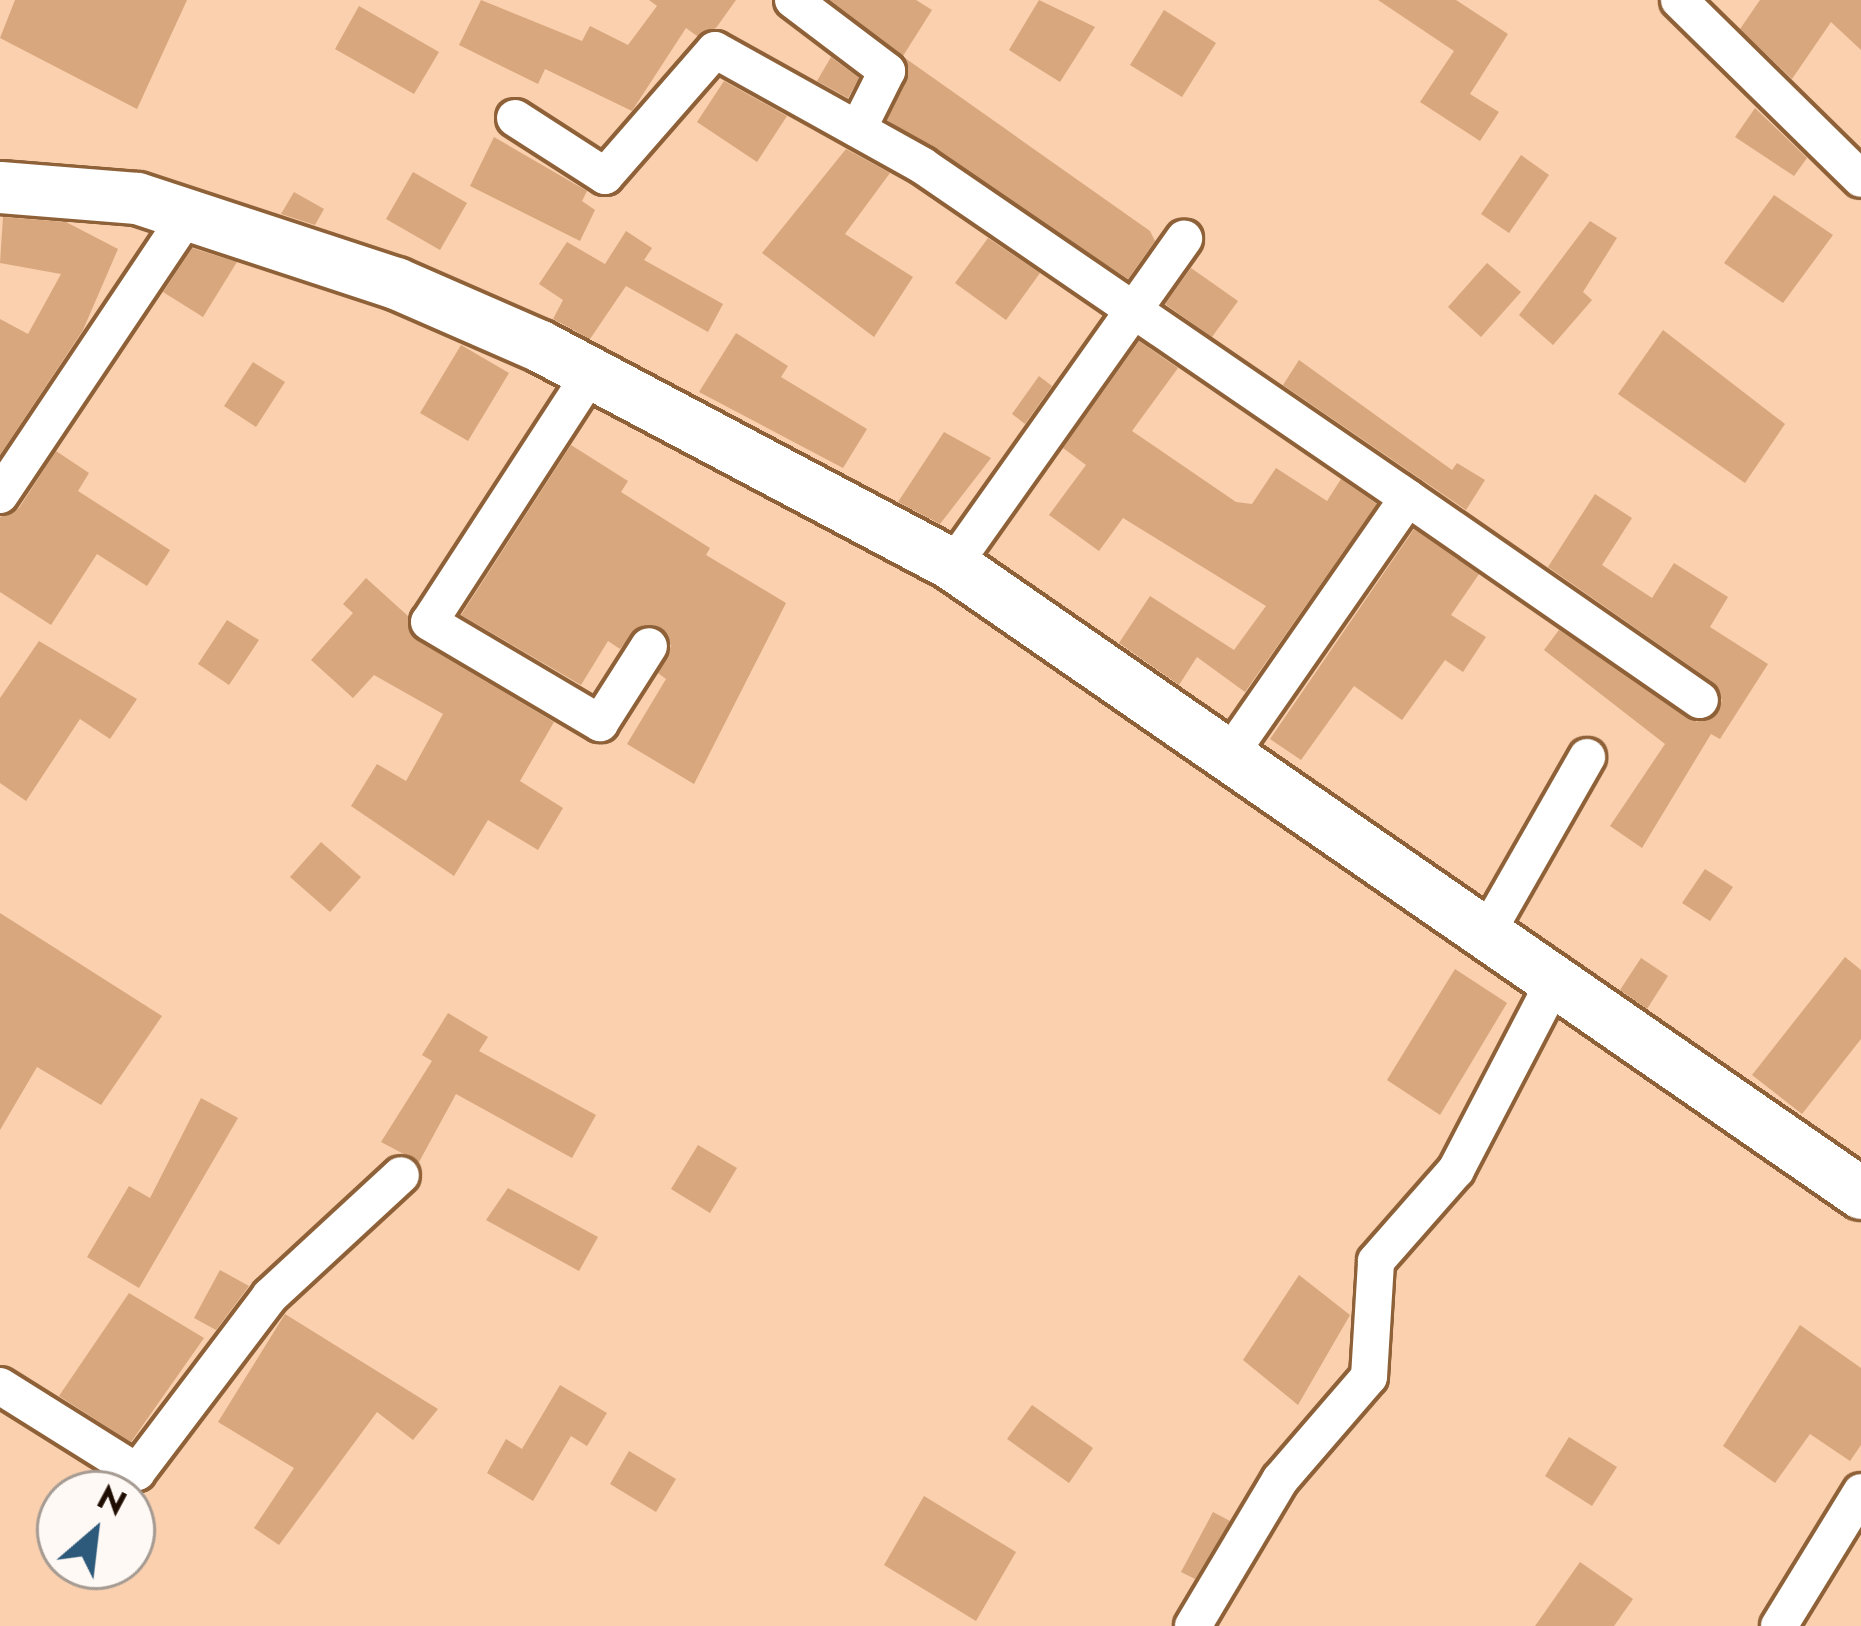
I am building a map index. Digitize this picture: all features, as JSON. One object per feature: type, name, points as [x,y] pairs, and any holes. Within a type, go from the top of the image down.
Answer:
[{"type":"street","points":[[793,0],[887,71],[858,129]]},
{"type":"street","points":[[1678,0],[1861,179]]},
{"type":"street","points":[[515,118],[605,176],[715,50],[858,129],[1133,305],[1700,700]]},
{"type":"street","points":[[0,187],[137,198],[395,283],[589,376],[953,566],[1489,928],[1861,1193]]},
{"type":"street","points":[[0,495],[188,214]]},
{"type":"street","points":[[953,566],[1184,239]]},
{"type":"street","points":[[589,376],[429,622],[600,723],[649,646]]},
{"type":"street","points":[[1232,751],[1408,498]]},
{"type":"street","points":[[1489,928],[1587,757]]},
{"type":"street","points":[[1193,1626],[1280,1480],[1369,1377],[1376,1262],[1456,1171],[1558,976]]},
{"type":"street","points":[[0,1386],[137,1472],[270,1296],[401,1175]]},
{"type":"street","points":[[1779,1626],[1861,1492]]},
{"type":"building","points":[[15,0],[187,0],[137,109],[0,38]]},
{"type":"building","points":[[481,0],[582,41],[590,26],[628,45],[657,6],[649,0],[736,0],[716,28],[697,36],[686,28],[632,111],[545,69],[538,84],[459,45]]},
{"type":"building","points":[[830,0],[916,0],[932,10],[903,56]]},
{"type":"building","points":[[1039,0],[1095,27],[1060,82],[1009,50]]},
{"type":"building","points":[[1378,0],[1456,0],[1508,34],[1470,94],[1499,112],[1480,141],[1420,102],[1454,51]]},
{"type":"building","points":[[1760,0],[1861,0],[1861,50],[1831,22],[1792,79],[1740,29]]},
{"type":"building","points":[[359,6],[439,52],[414,94],[335,49]]},
{"type":"building","points":[[1164,10],[1216,43],[1182,97],[1130,65]]},
{"type":"building","points":[[831,57],[859,78],[848,98],[817,81]]},
{"type":"building","points":[[905,58],[1150,231],[1155,241],[1128,279],[887,120],[907,80]]},
{"type":"building","points":[[724,81],[787,116],[757,162],[697,122]]},
{"type":"building","points":[[1755,108],[1807,158],[1794,176],[1735,137]]},
{"type":"building","points":[[494,137],[587,191],[582,201],[595,210],[580,241],[470,186]]},
{"type":"building","points":[[846,149],[890,173],[845,234],[913,277],[874,337],[762,253]]},
{"type":"building","points":[[1521,155],[1549,175],[1509,233],[1481,214]]},
{"type":"building","points":[[413,172],[467,203],[440,250],[386,219]]},
{"type":"building","points":[[294,192],[324,209],[315,225],[281,214]]},
{"type":"building","points":[[1774,195],[1833,235],[1783,303],[1724,263]]},
{"type":"building","points":[[3,217],[66,222],[118,249],[83,330],[0,455],[0,319],[28,334],[61,274],[0,263]]},
{"type":"building","points":[[1590,221],[1617,238],[1583,292],[1592,300],[1553,345],[1519,315]]},
{"type":"building","points":[[626,231],[652,248],[644,260],[723,304],[708,332],[626,286],[590,339],[553,319],[563,300],[539,284],[567,242],[605,264]]},
{"type":"building","points":[[988,238],[1040,273],[1006,320],[955,283]]},
{"type":"building","points":[[192,248],[237,262],[203,317],[163,292]]},
{"type":"building","points":[[1487,263],[1521,292],[1481,337],[1448,307]]},
{"type":"building","points":[[1191,268],[1238,301],[1212,337],[1165,304]]},
{"type":"building","points":[[1663,330],[1785,424],[1745,483],[1618,394]]},
{"type":"building","points":[[736,333],[788,366],[781,377],[867,429],[843,468],[699,392]]},
{"type":"building","points":[[1139,341],[1178,368],[1132,431],[1236,502],[1252,504],[1276,468],[1327,501],[1341,479],[1377,504],[1245,692],[1197,657],[1179,685],[1119,643],[1150,596],[1234,650],[1266,606],[1123,518],[1099,551],[1049,515],[1086,465],[1063,448]]},
{"type":"building","points":[[461,345],[509,373],[468,441],[420,413]]},
{"type":"building","points":[[1299,360],[1452,470],[1457,463],[1485,480],[1466,510],[1283,385]]},
{"type":"building","points":[[253,362],[285,382],[256,427],[224,406]]},
{"type":"building","points":[[1039,376],[1052,386],[1025,424],[1012,414]]},
{"type":"building","points":[[944,432],[991,458],[940,524],[898,502]]},
{"type":"building","points":[[571,445],[628,481],[621,492],[710,548],[706,555],[786,603],[694,784],[627,744],[666,679],[658,673],[671,646],[662,628],[640,626],[620,649],[608,641],[581,685],[461,615]]},
{"type":"building","points":[[56,451],[89,473],[78,491],[170,550],[147,586],[97,554],[51,625],[0,592],[0,517],[19,508]]},
{"type":"building","points":[[1595,494],[1632,518],[1602,565],[1652,598],[1674,563],[1728,597],[1710,627],[1768,664],[1720,739],[1711,734],[1642,848],[1610,826],[1665,744],[1544,650],[1559,630],[1697,722],[1722,701],[1713,682],[1548,567]]},
{"type":"building","points":[[1414,529],[1479,574],[1451,615],[1486,637],[1463,672],[1445,660],[1402,720],[1354,686],[1301,760],[1270,739]]},
{"type":"building","points":[[366,578],[408,616],[418,641],[554,722],[520,781],[563,808],[538,850],[488,820],[454,876],[351,806],[377,764],[406,781],[443,714],[374,675],[353,698],[311,660],[353,613],[343,604]]},
{"type":"building","points":[[227,620],[259,640],[229,685],[198,664]]},
{"type":"building","points":[[39,641],[137,699],[110,739],[80,719],[26,801],[0,783],[0,698]]},
{"type":"building","points":[[321,842],[361,877],[330,912],[290,877]]},
{"type":"building","points":[[1705,869],[1733,887],[1710,921],[1682,903]]},
{"type":"building","points":[[0,913],[162,1016],[101,1105],[37,1067],[0,1130]]},
{"type":"building","points":[[1845,957],[1861,970],[1861,1039],[1802,1114],[1752,1075]]},
{"type":"building","points":[[1641,958],[1668,976],[1647,1009],[1620,990]]},
{"type":"building","points":[[1455,969],[1507,1003],[1440,1115],[1387,1080]]},
{"type":"building","points":[[448,1013],[488,1037],[479,1051],[596,1115],[572,1158],[456,1094],[419,1162],[381,1142],[432,1061],[422,1055]]},
{"type":"building","points":[[201,1098],[238,1118],[139,1288],[87,1257],[129,1186],[150,1198]]},
{"type":"building","points":[[698,1145],[737,1168],[710,1213],[671,1189]]},
{"type":"building","points":[[508,1188],[598,1237],[579,1271],[486,1220]]},
{"type":"building","points":[[220,1270],[249,1286],[216,1330],[194,1318]]},
{"type":"building","points":[[1299,1275],[1350,1315],[1298,1405],[1243,1360]]},
{"type":"building","points":[[129,1293],[204,1338],[131,1442],[59,1396]]},
{"type":"building","points":[[285,1314],[438,1409],[413,1440],[377,1412],[279,1545],[254,1528],[294,1468],[218,1422]]},
{"type":"building","points":[[1800,1325],[1861,1368],[1861,1445],[1850,1461],[1810,1434],[1775,1483],[1723,1446]]},
{"type":"building","points":[[560,1385],[607,1413],[587,1446],[571,1436],[533,1501],[487,1473],[506,1439],[522,1449]]},
{"type":"building","points":[[1032,1405],[1093,1448],[1069,1483],[1007,1439]]},
{"type":"building","points":[[1569,1437],[1617,1467],[1592,1506],[1545,1476]]},
{"type":"building","points":[[629,1451],[676,1479],[656,1512],[610,1484]]},
{"type":"building","points":[[924,1496],[1016,1552],[976,1621],[884,1565]]},
{"type":"building","points":[[1213,1512],[1230,1521],[1195,1579],[1181,1572]]},
{"type":"building","points":[[1580,1562],[1633,1599],[1614,1626],[1535,1626]]}]
